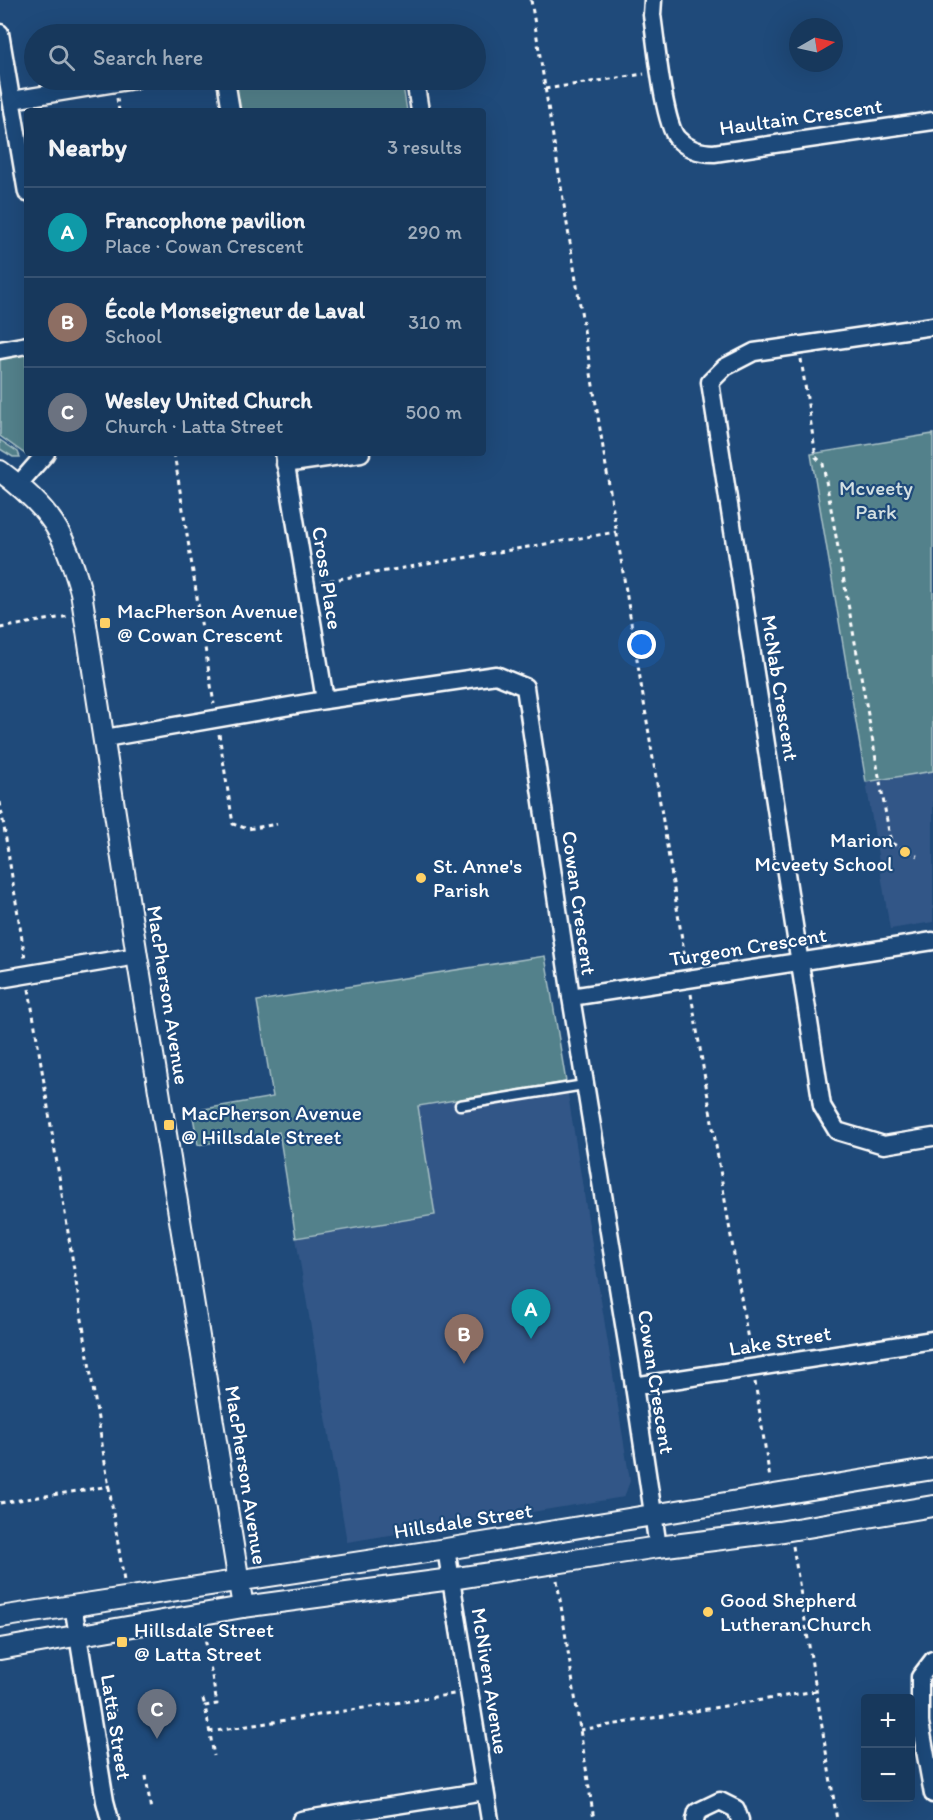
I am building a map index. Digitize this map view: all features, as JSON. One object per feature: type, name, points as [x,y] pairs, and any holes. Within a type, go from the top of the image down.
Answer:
[{"type":"street","name":"Haultain Crescent","points":[[653,0],[652,15],[668,122],[677,137],[701,153],[933,121]]},
{"type":"street","points":[[0,33],[24,175]]},
{"type":"street","points":[[12,100],[73,90]]},
{"type":"street","points":[[228,90],[231,108]]},
{"type":"street","points":[[417,90],[420,108]]},
{"type":"street","name":"McNab Crescent","points":[[933,326],[753,352],[725,367],[710,382],[822,1106],[837,1131],[884,1145],[933,1137]]},
{"type":"street","points":[[0,350],[24,346]]},
{"type":"street","points":[[18,485],[43,456]]},
{"type":"street","name":"Cross Place","points":[[323,456],[285,459],[325,700]]},
{"type":"street","name":"MacPherson Avenue","points":[[0,471],[46,511],[70,553],[81,592],[137,956],[243,1608]]},
{"type":"street","name":"Cowan Crescent","points":[[105,738],[216,717],[496,675],[525,687],[584,1085],[658,1547]]},
{"type":"street","name":"Turgeon Crescent","points":[[571,997],[933,941]]},
{"type":"street","points":[[0,979],[137,956]]},
{"type":"street","name":"Lake Street","points":[[634,1386],[933,1340]]},
{"type":"street","name":"Hillsdale Street","points":[[0,1617],[446,1549],[933,1469]]},
{"type":"street","points":[[0,1649],[243,1608],[658,1547],[791,1530],[933,1506]]},
{"type":"street","name":"McNiven Avenue","points":[[446,1549],[490,1820]]},
{"type":"street","name":"Latta Street","points":[[73,1605],[110,1820]]},
{"type":"street","points":[[933,1660],[920,1677],[920,1724],[933,1794]]},
{"type":"street","points":[[301,1820],[485,1791]]},
{"type":"street","points":[[694,1820],[697,1812],[720,1801],[736,1809],[740,1820]]},
{"type":"lane","points":[[460,1105],[584,1085]]},
{"type":"path","points":[[531,0],[772,1495]]},
{"type":"path","points":[[545,89],[660,71]]},
{"type":"path","points":[[799,345],[816,458],[823,464],[891,843],[917,856]]},
{"type":"path","points":[[174,456],[233,824],[248,829],[277,824]]},
{"type":"path","points":[[305,585],[616,532]]},
{"type":"path","points":[[0,628],[84,614]]},
{"type":"path","points":[[0,802],[126,1597]]},
{"type":"path","points":[[0,1503],[110,1486]]},
{"type":"path","points":[[791,1530],[837,1820]]},
{"type":"path","points":[[554,1564],[594,1820]]},
{"type":"path","points":[[201,1616],[217,1704],[205,1706]]},
{"type":"path","points":[[580,1730],[816,1691]]},
{"type":"path","points":[[209,1732],[470,1692]]},
{"type":"path","points":[[204,1699],[214,1756]]},
{"type":"path","points":[[146,1776],[151,1811]]},
{"type":"shaded area","name":"Marion Mcveety School","points":[[933,771],[933,922],[890,929],[866,782]]},
{"type":"shaded area","points":[[566,1082],[630,1481],[624,1497],[347,1542],[296,1238],[435,1215],[418,1106]]},
{"type":"green space","points":[[234,90],[404,90],[407,108],[237,108]]},
{"type":"green space","points":[[24,354],[24,453],[0,436],[0,358]]},
{"type":"green space","name":"Mcveety Park","points":[[933,434],[933,771],[866,782],[811,454]]},
{"type":"green space","points":[[0,440],[18,452],[20,457],[13,457],[0,449]]},
{"type":"green space","points":[[545,956],[566,1082],[418,1106],[435,1215],[296,1238],[279,1132],[198,1145],[192,1111],[273,1097],[257,1001]]},
{"type":"place","name":"MacPherson Avenue @ Cowan Crescent","points":[[105,623]]},
{"type":"place","name":"Marion Mcveety School","points":[[905,852]]},
{"type":"place","name":"St. Anne's Parish","points":[[421,878]]},
{"type":"place","name":"MacPherson Avenue @ Hillsdale Street","points":[[169,1125]]},
{"type":"place","name":"Francophone pavilion","points":[[531,1339]]},
{"type":"place","name":"École Monseigneur de Laval","points":[[464,1364]]},
{"type":"place","name":"Good Shepherd Lutheran Church","points":[[708,1612]]},
{"type":"place","name":"Hillsdale Street @ Latta Street","points":[[122,1642]]},
{"type":"place","name":"Wesley United Church","points":[[157,1739]]}]
